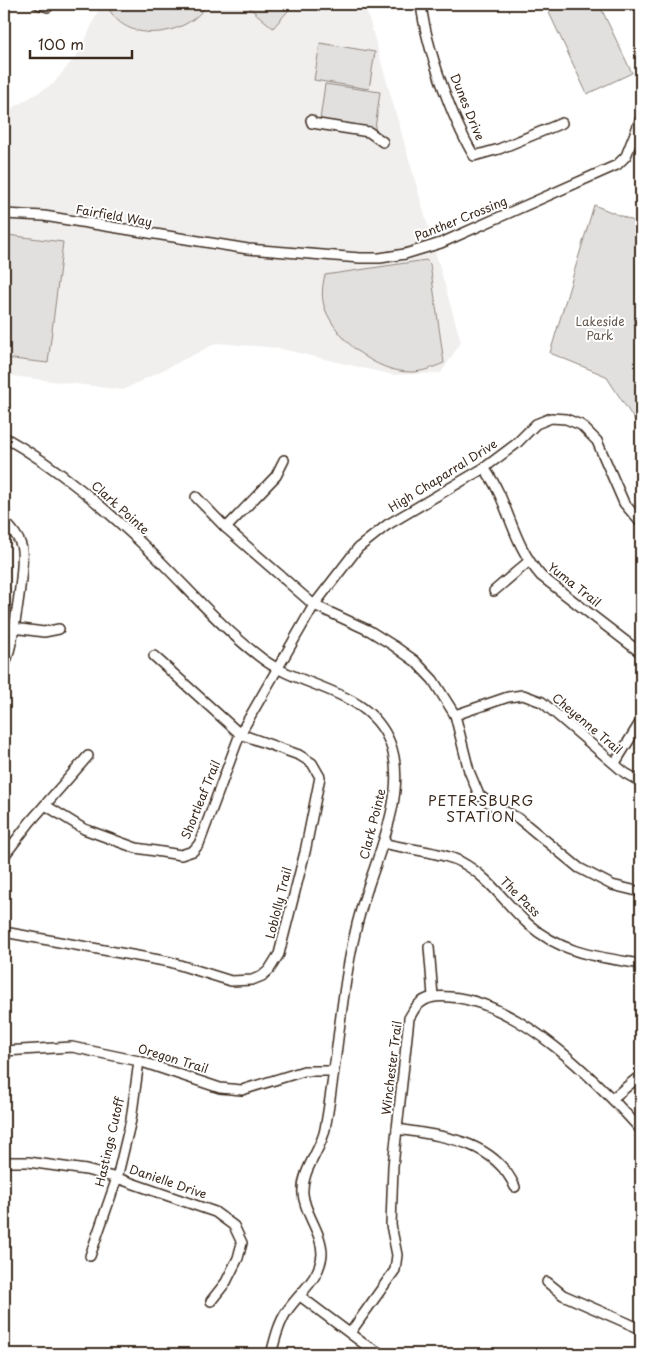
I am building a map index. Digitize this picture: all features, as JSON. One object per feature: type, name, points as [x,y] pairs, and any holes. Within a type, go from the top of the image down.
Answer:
[{"type":"street","points":[[38,4],[48,7],[50,4]]},
{"type":"street","name":"Dunes Drive","points":[[421,4],[424,27],[455,119],[462,136],[474,156],[499,149],[562,123]]},
{"type":"street","name":"Panther Crossing","points":[[221,245],[360,258],[380,258],[426,248],[617,165],[626,156],[641,118]]},
{"type":"street","points":[[311,120],[312,123],[369,132],[383,142]]},
{"type":"street","name":"Fairfield Way","points":[[4,214],[44,216],[221,245]]},
{"type":"street","name":"High Chaparral Drive","points":[[278,669],[314,605],[365,542],[387,525],[484,468],[516,444],[536,424],[551,418],[566,419],[581,425],[598,441],[624,503],[641,523]]},
{"type":"street","name":"Clark Pointe","points":[[4,436],[48,463],[73,482],[153,554],[198,603],[246,645],[278,669],[294,678],[342,694],[362,708],[377,722],[389,740],[396,765],[395,788],[383,843],[356,928],[332,1071],[324,1133],[305,1177],[303,1194],[317,1232],[322,1253],[316,1275],[284,1315],[271,1354]]},
{"type":"street","points":[[226,528],[276,476],[284,460]]},
{"type":"street","name":"Yuma Trail","points":[[484,468],[493,481],[520,549],[528,562],[541,576],[641,653]]},
{"type":"street","points":[[196,497],[226,528],[314,605],[370,631],[414,661],[433,680],[455,715],[469,771],[479,795],[494,806],[518,818],[579,868],[612,885],[641,892]]},
{"type":"street","points":[[4,521],[22,548],[22,564],[13,628],[4,666]]},
{"type":"street","points":[[494,591],[528,562]]},
{"type":"street","points":[[13,628],[44,632],[59,629]]},
{"type":"street","name":"Loblolly Trail","points":[[4,932],[170,962],[231,981],[252,980],[262,976],[269,970],[279,954],[305,852],[320,776],[312,763],[299,755],[240,734],[154,656]]},
{"type":"street","name":"Shortleaf Trail","points":[[44,805],[84,829],[108,839],[162,854],[181,855],[193,851],[199,844],[240,734],[278,669]]},
{"type":"street","name":"Cheyenne Trail","points":[[455,715],[523,695],[542,702],[626,773],[641,782]]},
{"type":"street","points":[[615,764],[641,721]]},
{"type":"street","points":[[4,856],[44,805],[88,756]]},
{"type":"street","name":"The Pass","points":[[383,843],[460,861],[480,874],[528,923],[554,944],[592,956],[641,964]]},
{"type":"street","points":[[429,947],[433,996],[471,1001],[526,1026],[573,1062],[613,1098],[641,1130]]},
{"type":"street","name":"Winchester Trail","points":[[350,1333],[396,1270],[397,1255],[391,1225],[393,1166],[409,1018],[418,1004],[433,996]]},
{"type":"street","name":"Oregon Trail","points":[[4,1051],[72,1047],[139,1061],[220,1088],[242,1090],[304,1070],[332,1071]]},
{"type":"street","name":"Hastings Cutoff","points":[[90,1256],[117,1178],[131,1120],[139,1061]]},
{"type":"street","points":[[613,1098],[641,1075]]},
{"type":"street","points":[[397,1129],[458,1139],[479,1148],[499,1164],[510,1176],[515,1187]]},
{"type":"street","name":"Danielle Drive","points":[[4,1162],[37,1163],[86,1170],[117,1178],[216,1212],[234,1226],[242,1243],[238,1258],[226,1282],[211,1301]]},
{"type":"street","points":[[547,1282],[564,1295],[641,1329]]},
{"type":"street","points":[[300,1296],[364,1344],[382,1354]]},
{"type":"shaded area","points":[[101,4],[358,4],[367,12],[461,342],[441,373],[393,375],[277,348],[217,343],[123,390],[4,375],[4,113],[53,84],[81,50]]},
{"type":"green space","points":[[114,4],[204,4],[206,6],[197,16],[172,30],[143,32],[129,28],[118,20],[109,9]]},
{"type":"green space","points":[[245,4],[294,4],[273,28]]},
{"type":"green space","points":[[545,4],[599,4],[632,73],[587,94]]},
{"type":"green space","points":[[320,43],[375,52],[369,89],[314,80]]},
{"type":"green space","points":[[325,84],[380,92],[375,129],[320,120]]},
{"type":"green space","name":"Lakeside Park","points":[[594,205],[641,224],[641,430],[606,376],[550,353]]},
{"type":"green space","points":[[7,235],[63,242],[48,363],[4,358],[4,260]]},
{"type":"green space","points":[[426,260],[430,264],[444,363],[428,369],[411,372],[398,371],[371,361],[348,343],[331,321],[323,301],[325,275]]},
{"type":"district","name":"PETERSBURG STATION","points":[[481,810]]}]
